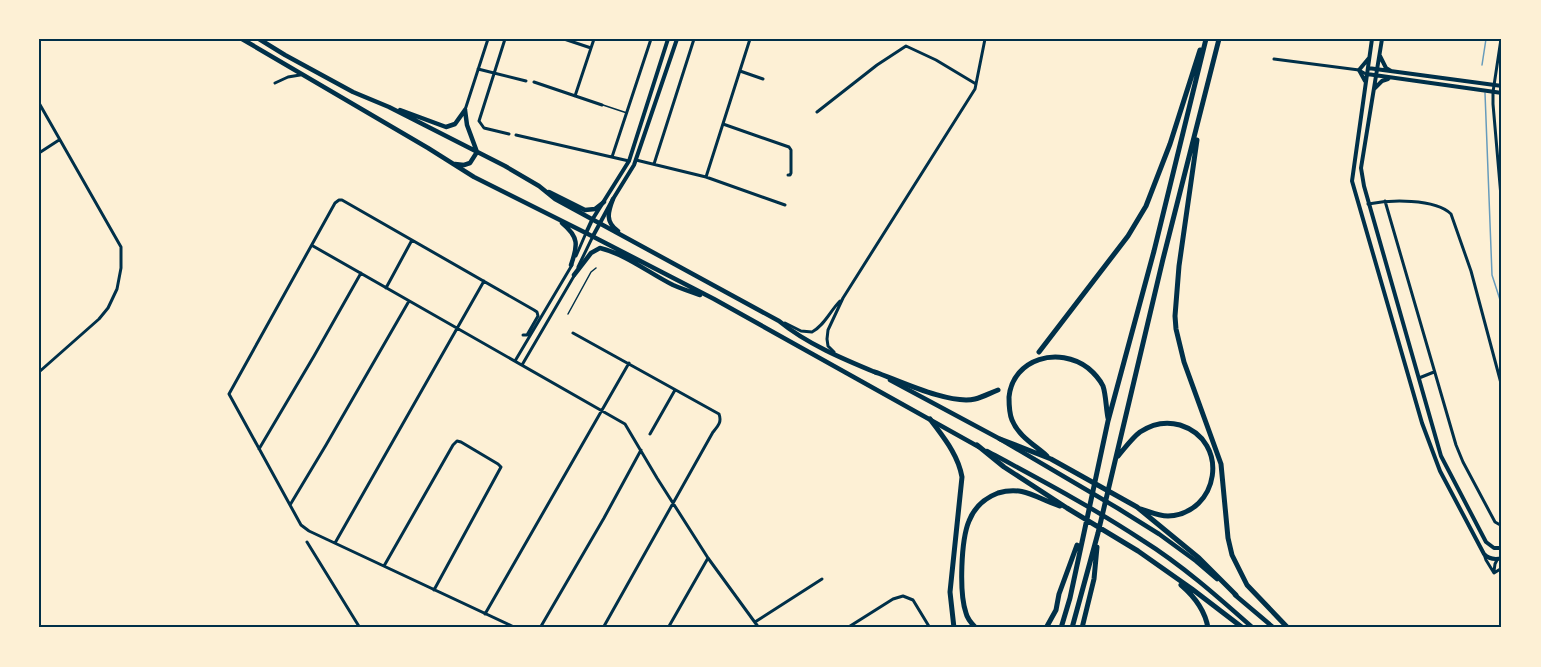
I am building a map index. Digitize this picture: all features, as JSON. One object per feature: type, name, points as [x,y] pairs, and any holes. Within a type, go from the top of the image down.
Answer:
[{"type":"highway","points":[[1039,352],[1128,236],[1146,206],[1170,144],[1205,39]]},
{"type":"highway","points":[[1061,628],[1070,598],[1108,421],[1155,251],[1205,39]]},
{"type":"highway","points":[[1072,628],[1110,485],[1163,259],[1219,39]]},
{"type":"highway","points":[[1199,122],[1179,266],[1176,329],[1187,369],[1221,464],[1228,538],[1232,555],[1247,585],[1288,628]]},
{"type":"highway","points":[[1051,459],[1026,440],[1010,417],[1010,390],[1016,376],[1023,368],[1049,357],[1074,359],[1081,363],[1096,375],[1103,387],[1108,421]]},
{"type":"highway","points":[[875,372],[959,400],[974,399],[998,390]]},
{"type":"highway","points":[[930,419],[956,456],[962,477],[951,584],[954,628]]},
{"type":"highway","points":[[1000,440],[1051,459],[1137,507],[1166,516],[1187,511],[1197,504],[1205,494],[1214,472],[1213,460],[1201,437],[1191,430],[1172,423],[1150,426],[1138,433],[1116,459]]},
{"type":"highway","points":[[977,445],[1004,467],[1138,551],[1243,628]]},
{"type":"highway","points":[[976,628],[966,615],[962,599],[962,584],[964,534],[976,508],[998,493],[1022,490],[1067,508]]},
{"type":"highway","points":[[1137,507],[1199,558],[1236,595]]},
{"type":"highway","points":[[1046,628],[1056,610],[1059,594],[1083,530]]},
{"type":"highway","points":[[1082,628],[1094,579],[1098,533]]},
{"type":"highway","points":[[1138,551],[1184,587],[1201,605],[1206,615],[1208,628]]},
{"type":"main road","points":[[242,39],[474,177],[714,299],[1072,498],[1142,540],[1214,593],[1253,628]]},
{"type":"main road","points":[[259,39],[353,92],[389,107],[585,210],[595,210],[604,202]]},
{"type":"main road","points":[[389,107],[446,127],[455,124],[465,110]]},
{"type":"main road","points":[[465,110],[467,125],[477,152]]},
{"type":"main road","points":[[451,163],[459,165],[470,163],[477,152]]},
{"type":"main road","points":[[539,186],[555,199],[779,321],[807,340],[875,372],[1000,440],[1159,534],[1196,561],[1274,628]]},
{"type":"main road","points":[[613,199],[608,217],[611,225],[654,252]]},
{"type":"main road","points":[[552,216],[568,228],[574,237],[576,251],[572,265]]},
{"type":"main road","points":[[574,275],[591,253],[600,248],[630,260],[674,285],[714,299]]},
{"type":"street","points":[[465,110],[488,39]]},
{"type":"street","points":[[505,39],[479,121],[484,128],[509,134]]},
{"type":"street","points":[[564,39],[591,48]]},
{"type":"street","points":[[575,96],[594,39]]},
{"type":"street","points":[[612,157],[651,39]]},
{"type":"street","points":[[515,361],[572,265],[592,220],[628,161],[668,39]]},
{"type":"street","points":[[522,365],[636,160],[677,39]]},
{"type":"street","points":[[654,164],[694,39]]},
{"type":"street","points":[[706,177],[750,39]]},
{"type":"street","points":[[839,356],[829,348],[827,339],[831,322],[843,297],[975,88],[985,39]]},
{"type":"street","points":[[1372,39],[1352,181],[1434,458],[1494,573]]},
{"type":"street","points":[[1382,39],[1361,175],[1444,464],[1486,542],[1490,547],[1502,548]]},
{"type":"street","points":[[1501,39],[1500,64],[1493,92],[1502,208]]},
{"type":"street","points":[[817,112],[877,65],[906,46],[936,60],[976,84]]},
{"type":"street","points":[[1359,70],[1370,55]]},
{"type":"street","points":[[1379,55],[1386,68],[1392,72]]},
{"type":"street","points":[[1274,59],[1359,70],[1368,68],[1502,86]]},
{"type":"street","points":[[478,69],[526,81]]},
{"type":"street","points":[[1359,70],[1367,75],[1390,79],[1502,93]]},
{"type":"street","points":[[1359,70],[1366,85]]},
{"type":"street","points":[[740,71],[764,79]]},
{"type":"street","points":[[275,83],[300,75]]},
{"type":"street","points":[[1375,89],[1382,81],[1390,79]]},
{"type":"street","points":[[534,82],[602,105]]},
{"type":"street","points":[[39,103],[121,248],[121,268],[117,289],[108,308],[99,319],[39,372]]},
{"type":"street","points":[[723,124],[789,147],[791,172],[790,176],[788,175]]},
{"type":"street","points":[[516,135],[628,161]]},
{"type":"street","points":[[39,153],[59,140]]},
{"type":"street","points":[[636,160],[706,177],[785,205]]},
{"type":"street","points":[[516,628],[309,531],[301,525],[229,392],[313,246],[335,203],[339,200],[537,312],[538,316],[527,334],[523,335]]},
{"type":"street","points":[[1368,204],[1385,201],[1416,202],[1437,206],[1449,211],[1454,217],[1502,387]]},
{"type":"street","points":[[1385,201],[1462,462],[1495,522],[1502,526]]},
{"type":"street","points":[[386,288],[412,240]]},
{"type":"street","points":[[313,246],[625,424],[708,558],[759,628]]},
{"type":"street","points":[[259,449],[361,273]]},
{"type":"street","points":[[335,543],[484,281]]},
{"type":"street","points":[[779,321],[801,331],[812,332],[822,325],[832,308],[843,297]]},
{"type":"street","points":[[290,505],[409,301]]},
{"type":"street","points":[[573,333],[719,414],[720,417],[720,424],[713,432],[603,628]]},
{"type":"street","points":[[1404,362],[1412,375],[1419,378]]},
{"type":"street","points":[[485,614],[629,363]]},
{"type":"street","points":[[1414,395],[1414,383],[1419,378],[1434,372]]},
{"type":"street","points":[[650,434],[675,390]]},
{"type":"street","points":[[384,566],[453,445],[457,441],[461,442],[501,467],[434,590]]},
{"type":"street","points":[[540,628],[641,450]]},
{"type":"street","points":[[307,542],[360,628]]},
{"type":"street","points":[[1484,554],[1487,557],[1499,559],[1494,566],[1494,573]]},
{"type":"street","points":[[668,628],[708,558]]},
{"type":"street","points":[[1494,573],[1502,568]]},
{"type":"street","points":[[755,622],[822,579]]},
{"type":"street","points":[[847,628],[892,599],[903,596],[913,600],[930,628]]},
{"type":"lane","points":[[602,105],[627,113]]},
{"type":"lane","points":[[568,314],[591,272],[596,268]]},
{"type":"waterway","points":[[1482,65],[1486,39]]},
{"type":"waterway","points":[[1485,93],[1492,275],[1502,306]]}]
